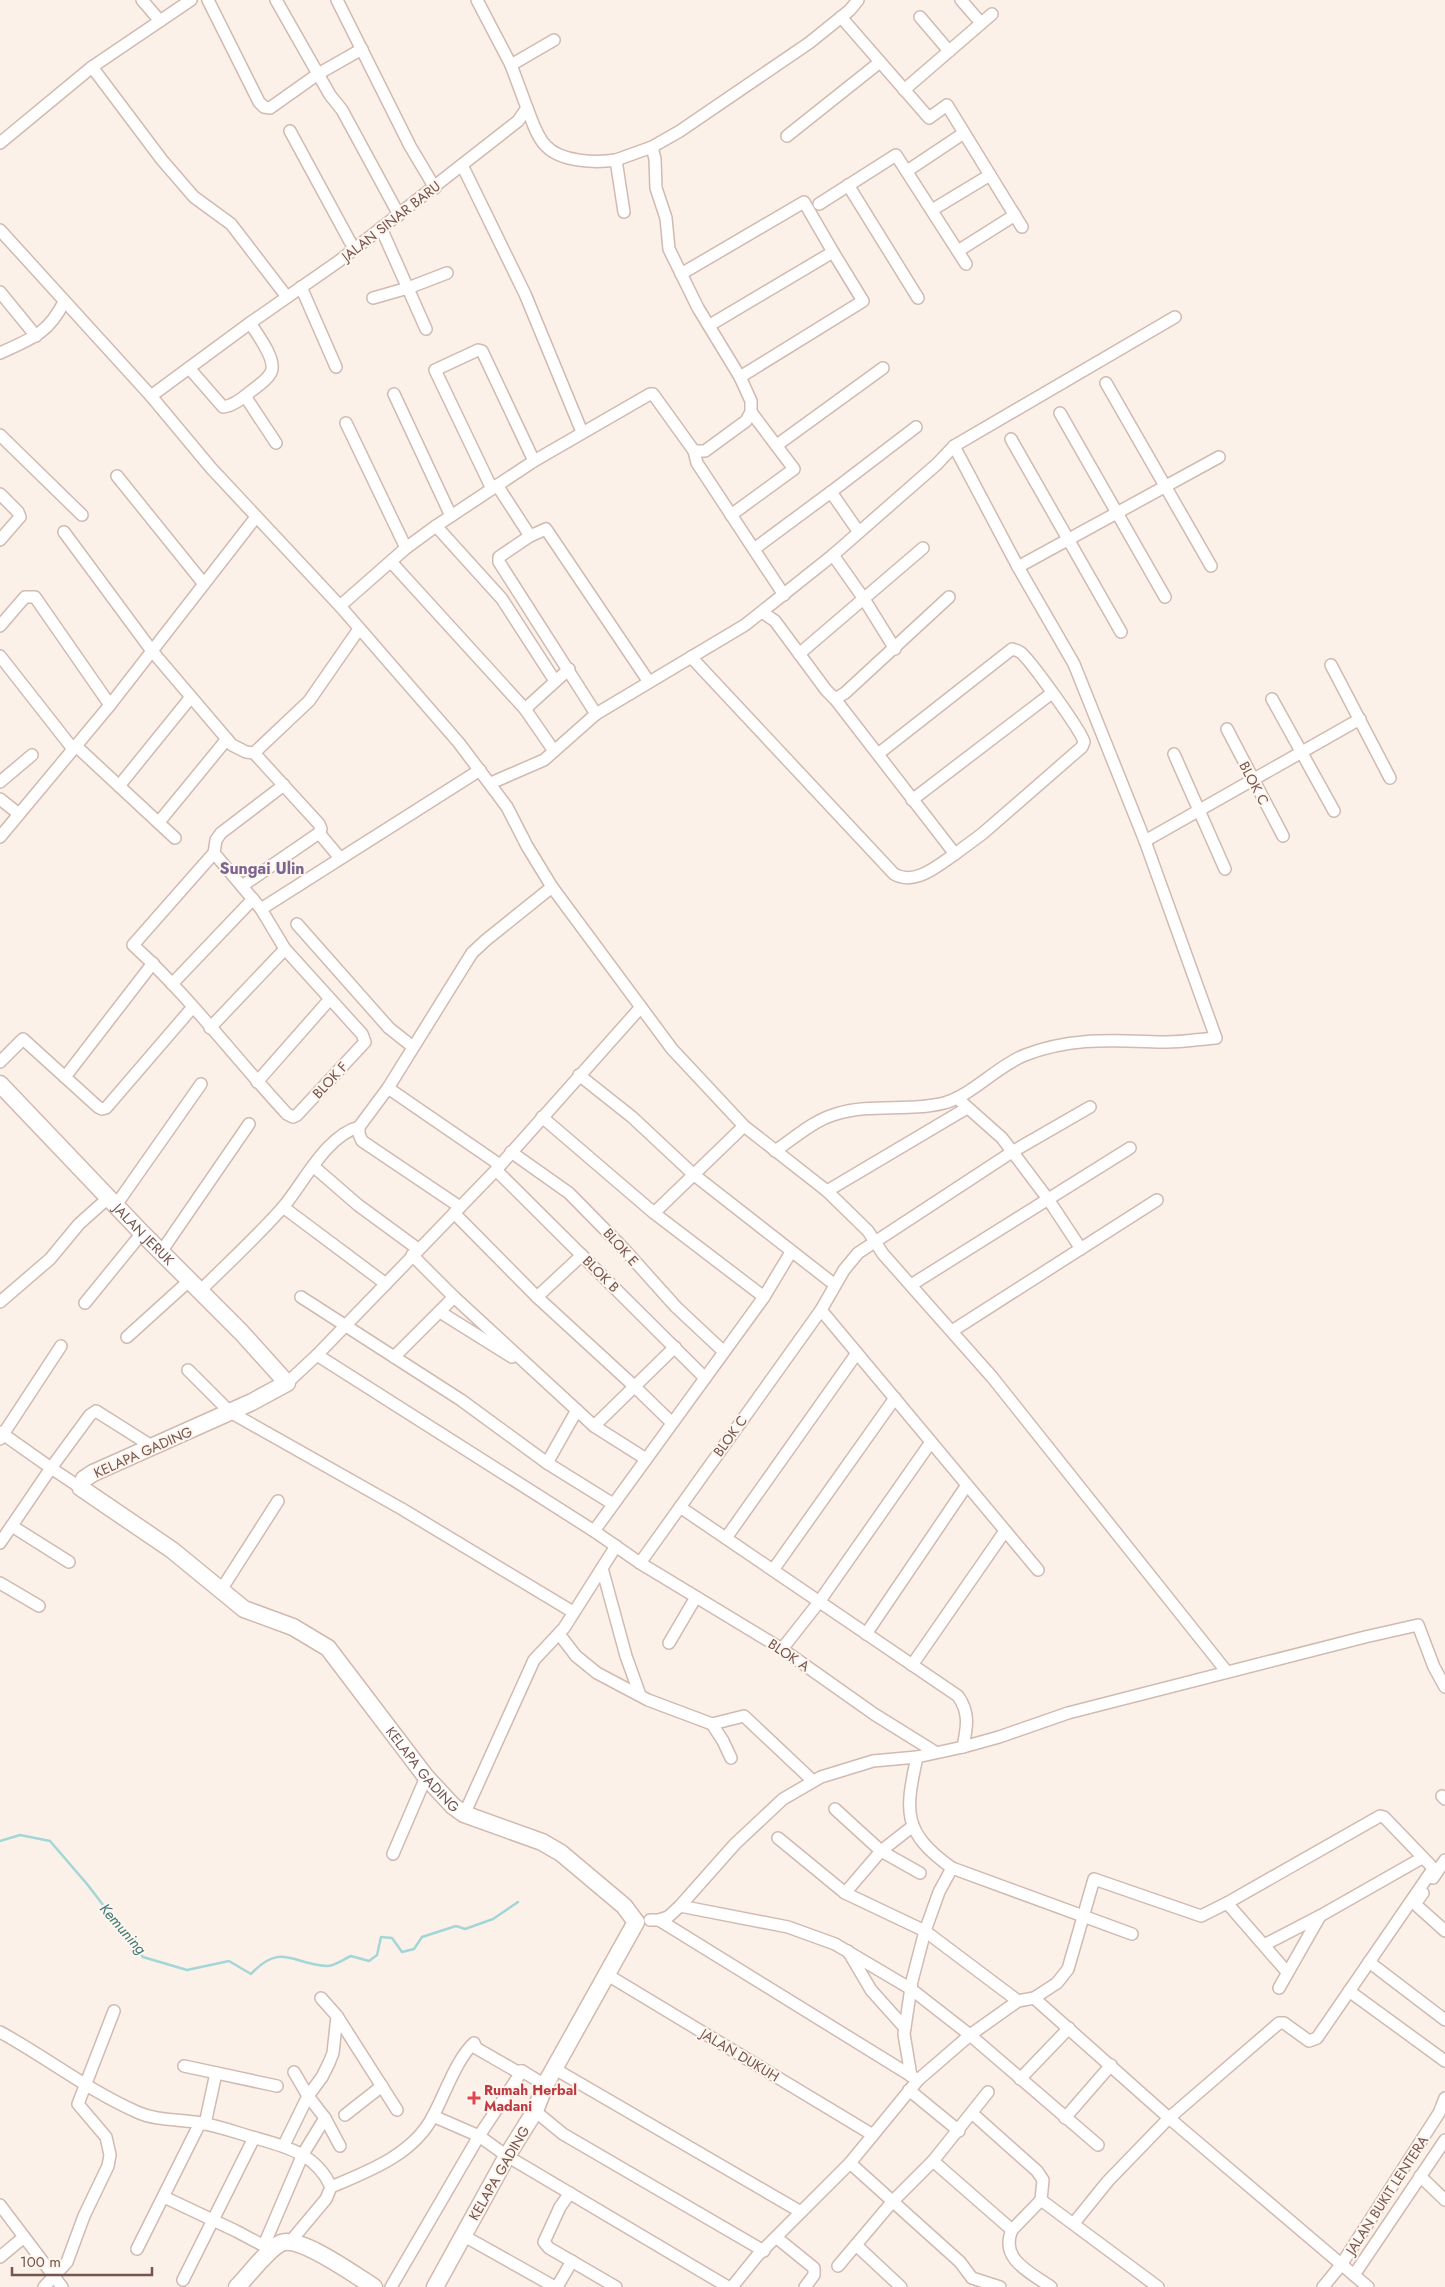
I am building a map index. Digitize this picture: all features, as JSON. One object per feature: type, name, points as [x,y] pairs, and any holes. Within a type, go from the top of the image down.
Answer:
[{"type":"street","points":[[142,0],[160,21]]},
{"type":"street","points":[[0,143],[92,67],[191,0]]},
{"type":"street","points":[[208,0],[259,102],[264,107],[270,108],[318,74],[362,49]]},
{"type":"street","points":[[276,0],[318,74],[342,110],[399,215]]},
{"type":"street","points":[[337,0],[410,146],[435,188]]},
{"type":"street","points":[[477,0],[511,65],[540,138],[547,147],[562,156],[593,161],[616,160],[652,147],[680,131],[809,43],[841,17],[858,0]]},
{"type":"street","points":[[961,0],[981,23]]},
{"type":"street","points":[[904,90],[992,14]]},
{"type":"street","points":[[841,17],[928,118],[947,105],[1022,227]]},
{"type":"street","points":[[920,18],[949,51]]},
{"type":"street","points":[[511,65],[554,40]]},
{"type":"street","points":[[787,136],[880,62]]},
{"type":"street","points":[[92,67],[162,160],[194,197],[231,224],[286,297]]},
{"type":"street","name":"JALAN SINAR BARU","points":[[150,396],[354,249],[435,188],[518,121],[527,108]]},
{"type":"street","points":[[290,131],[354,249]]},
{"type":"street","points":[[907,171],[964,133]]},
{"type":"street","points":[[652,147],[655,159],[656,188],[666,218],[667,241],[680,274],[740,377],[751,401],[751,412],[746,421],[705,451],[694,451]]},
{"type":"street","points":[[818,204],[896,155],[966,264]]},
{"type":"street","points":[[616,160],[624,212]]},
{"type":"street","points":[[462,165],[525,294],[582,432]]},
{"type":"street","points":[[932,210],[990,175]]},
{"type":"street","points":[[848,185],[918,298]]},
{"type":"street","points":[[680,274],[804,202],[863,301],[740,377]]},
{"type":"street","points":[[958,251],[1015,215]]},
{"type":"street","points":[[381,228],[426,329]]},
{"type":"street","points":[[0,230],[150,396],[211,468],[340,606],[491,783],[508,807],[527,846],[552,886],[672,1049],[744,1126],[827,1191],[868,1231],[874,1241],[911,1285],[996,1381],[1227,1672]]},
{"type":"street","points":[[710,325],[833,252]]},
{"type":"street","points":[[373,298],[408,288],[447,273]]},
{"type":"street","points":[[301,287],[336,367]]},
{"type":"street","points":[[0,292],[36,336]]},
{"type":"street","points":[[0,354],[36,336],[56,319],[64,302]]},
{"type":"street","points":[[491,783],[544,760],[596,714],[745,625],[833,555],[858,531],[937,464],[954,446],[1175,317]]},
{"type":"street","points":[[188,368],[223,407],[230,406],[245,396],[270,375],[273,369],[271,357],[250,323]]},
{"type":"street","points":[[530,536],[495,487],[436,370],[478,350],[482,351],[534,461]]},
{"type":"street","points":[[777,445],[883,368]]},
{"type":"street","points":[[1106,384],[1211,566]]},
{"type":"street","points":[[394,394],[451,516]]},
{"type":"street","points":[[340,606],[392,563],[406,548],[436,526],[534,461],[648,394],[653,394],[694,451],[696,463],[784,595]]},
{"type":"street","points":[[245,396],[276,444]]},
{"type":"street","points":[[732,515],[794,469],[751,412]]},
{"type":"street","points":[[1060,413],[1165,597]]},
{"type":"street","points":[[346,423],[406,548]]},
{"type":"street","points":[[754,548],[916,427]]},
{"type":"street","points":[[0,434],[82,515]]},
{"type":"street","points":[[1011,439],[1121,632]]},
{"type":"street","points":[[775,1152],[826,1117],[838,1113],[877,1108],[917,1108],[948,1102],[1004,1065],[1026,1054],[1070,1043],[1099,1039],[1170,1042],[1216,1038],[1145,841],[1074,664],[1018,567],[954,446]]},
{"type":"street","points":[[1018,567],[1219,457]]},
{"type":"street","points":[[117,476],[204,584]]},
{"type":"street","points":[[831,492],[858,531]]},
{"type":"street","points":[[0,494],[18,512],[20,517],[0,540]]},
{"type":"street","points":[[0,837],[110,705],[256,517]]},
{"type":"street","points":[[436,526],[502,599],[556,681]]},
{"type":"street","points":[[596,714],[498,559],[530,536],[546,529],[649,682]]},
{"type":"street","points":[[64,532],[152,651],[227,740],[238,750],[254,752],[319,824],[321,828],[319,833],[242,886]]},
{"type":"street","points":[[800,654],[923,548]]},
{"type":"street","points":[[833,555],[895,649]]},
{"type":"street","points":[[392,563],[525,709],[554,752]]},
{"type":"street","points":[[835,698],[845,693],[895,649],[949,596]]},
{"type":"street","points":[[0,626],[25,597],[36,597],[110,705]]},
{"type":"street","points":[[762,612],[775,621],[826,690],[835,698],[955,854]]},
{"type":"street","points":[[254,752],[309,701],[359,629]]},
{"type":"street","points":[[691,657],[894,874],[902,878],[926,873],[982,834],[1082,747],[1083,738],[1025,658],[1020,652],[1012,649],[878,754]]},
{"type":"street","points":[[0,656],[74,748],[119,786],[175,838]]},
{"type":"street","points":[[1331,665],[1390,778]]},
{"type":"street","points":[[525,709],[569,669]]},
{"type":"street","points":[[912,800],[1052,693]]},
{"type":"street","points":[[119,786],[191,697]]},
{"type":"street","points":[[1272,699],[1334,811]]},
{"type":"street","points":[[1145,841],[1360,718]]},
{"type":"street","name":"BLOK C","points":[[1226,728],[1283,836]]},
{"type":"street","points":[[159,822],[227,740]]},
{"type":"street","points":[[1174,754],[1225,868]]},
{"type":"street","points":[[0,782],[32,755]]},
{"type":"street","points":[[261,908],[480,770]]},
{"type":"street","points":[[214,853],[261,908],[285,949],[330,999],[257,1082],[153,963],[133,945],[214,853],[216,840],[221,833],[284,785]]},
{"type":"street","points":[[0,799],[19,814]]},
{"type":"street","points":[[319,833],[340,858]]},
{"type":"street","points":[[127,1337],[195,1286],[283,1207],[313,1166],[342,1134],[359,1128],[388,1088],[472,953],[552,886]]},
{"type":"street","points":[[172,984],[253,899]]},
{"type":"street","points":[[297,924],[389,1028],[413,1047]]},
{"type":"street","points":[[210,1028],[285,949]]},
{"type":"street","points":[[65,1077],[153,963]]},
{"type":"street","name":"BLOK F","points":[[257,1082],[287,1114],[293,1117],[297,1115],[365,1042],[362,1034],[330,999]]},
{"type":"street","points":[[287,1383],[318,1355],[498,1167],[641,1007]]},
{"type":"street","points":[[0,1062],[23,1039],[98,1107],[106,1108],[192,1008]]},
{"type":"street","points":[[579,1075],[632,1116],[693,1174],[836,1285]]},
{"type":"street","name":"JALAN JERUK","points":[[0,1084],[287,1383]]},
{"type":"street","points":[[0,1302],[50,1259],[79,1224],[112,1202],[201,1084]]},
{"type":"street","name":"BLOK B","points":[[388,1088],[498,1167],[582,1255],[705,1378]]},
{"type":"street","points":[[956,1098],[1002,1138],[1048,1199],[1081,1249]]},
{"type":"street","points":[[1038,1570],[821,1310],[844,1270],[858,1254],[874,1241],[1012,1152],[1090,1107]]},
{"type":"street","points":[[827,1191],[967,1108]]},
{"type":"street","points":[[542,1117],[654,1213],[764,1297]]},
{"type":"street","points":[[161,1252],[249,1124]]},
{"type":"street","points":[[654,1213],[744,1126]]},
{"type":"street","points":[[359,1128],[362,1141],[457,1210],[536,1297],[672,1423]]},
{"type":"street","points":[[911,1285],[1130,1148]]},
{"type":"street","name":"BLOK E","points":[[511,1152],[569,1193],[618,1242],[676,1307],[723,1351]]},
{"type":"street","points":[[313,1166],[415,1252],[454,1297],[594,1426],[646,1459]]},
{"type":"street","points":[[952,1331],[1157,1200]]},
{"type":"street","points":[[283,1207],[386,1284]]},
{"type":"street","points":[[85,1303],[142,1233]]},
{"type":"street","points":[[594,1531],[764,1297],[792,1252]]},
{"type":"street","points":[[536,1297],[582,1255]]},
{"type":"street","points":[[301,1297],[461,1400],[547,1463],[613,1504]]},
{"type":"street","points":[[394,1357],[454,1297]]},
{"type":"street","name":"BLOK C","points":[[640,1563],[821,1310]]},
{"type":"street","points":[[440,1312],[536,1372]]},
{"type":"street","points":[[61,1346],[1,1435],[81,1488]]},
{"type":"street","points":[[594,1426],[675,1347]]},
{"type":"street","points":[[726,1538],[857,1353]]},
{"type":"street","name":"BLOK A","points":[[318,1355],[594,1531],[640,1563],[782,1649],[874,1714],[935,1752]]},
{"type":"street","points":[[188,1370],[230,1412],[402,1509],[573,1612]]},
{"type":"street","name":"KELAPA GADING","points":[[287,1383],[230,1412],[93,1473],[84,1480],[81,1488],[172,1550],[244,1609],[293,1627],[328,1648],[426,1777],[453,1806],[464,1814],[542,1842],[628,1910],[636,1922],[545,2085],[535,2111],[506,2156],[435,2287]]},
{"type":"street","points":[[773,1570],[895,1398]]},
{"type":"street","points":[[547,1463],[577,1410]]},
{"type":"street","points":[[0,1543],[51,1468],[90,1415],[96,1411],[153,1447]]},
{"type":"street","points":[[782,1649],[819,1602],[932,1442]]},
{"type":"street","points":[[866,1634],[967,1485]]},
{"type":"street","points":[[221,1590],[278,1501]]},
{"type":"street","points":[[680,1507],[958,1696],[966,1707],[968,1716],[963,1747]]},
{"type":"street","points":[[12,1526],[69,1562]]},
{"type":"street","points":[[912,1665],[1005,1530]]},
{"type":"street","points":[[467,1808],[534,1660],[559,1634],[616,1546]]},
{"type":"street","points":[[602,1568],[626,1656],[640,1695]]},
{"type":"street","points":[[0,1584],[39,1606]]},
{"type":"street","points":[[669,1643],[696,1597]]},
{"type":"street","points":[[914,2078],[655,1920],[668,1916],[680,1906],[735,1844],[783,1799],[813,1781],[873,1761],[917,1757],[963,1747],[1068,1713],[1418,1625],[1434,1667],[1445,1687]]},
{"type":"street","points":[[559,1634],[576,1656],[597,1673],[640,1695],[712,1724],[723,1741],[730,1758]]},
{"type":"street","points":[[712,1724],[744,1716],[813,1781]]},
{"type":"street","points":[[917,1757],[908,1806],[913,1826],[926,1845],[952,1868],[1132,1934]]},
{"type":"street","points":[[393,1854],[426,1777]]},
{"type":"street","points":[[835,1809],[881,1851],[920,1873]]},
{"type":"street","points":[[732,2287],[776,2238],[850,2163],[910,2090],[914,2078],[1018,2001],[1034,1998],[1060,1980],[1068,1969],[1094,1879],[1201,1916],[1228,1903],[1380,1816],[1384,1817],[1435,1870]]},
{"type":"street","points":[[844,1893],[881,1851],[913,1826]]},
{"type":"street","points":[[778,1838],[844,1893],[925,1931],[1018,2001]]},
{"type":"street","points":[[1264,1945],[1320,1916],[1422,1858]]},
{"type":"street","points":[[1074,2223],[1108,2181],[1170,2118],[1279,2023],[1284,2023],[1309,2040],[1317,2038],[1368,1962],[1435,1870],[1445,1860]]},
{"type":"street","points":[[914,2078],[907,2059],[904,2028],[911,1989],[925,1931],[939,1892],[952,1868]]},
{"type":"street","points":[[1435,1870],[1415,1904],[1445,1931]]},
{"type":"street","points":[[1228,1903],[1287,1972]]},
{"type":"street","points":[[680,1906],[788,1927],[835,1944],[911,1989],[970,2035],[1020,2080],[1098,2145]]},
{"type":"street","points":[[1279,1988],[1320,1916]]},
{"type":"street","points":[[847,1951],[871,1990],[904,2028]]},
{"type":"street","points":[[1368,1962],[1445,2020]]},
{"type":"street","name":"JALAN DUKUH","points":[[606,1974],[873,2135]]},
{"type":"street","points":[[1349,1990],[1445,2061]]},
{"type":"street","points":[[321,1998],[337,2016],[398,2110]]},
{"type":"street","points":[[1034,1998],[1170,2118],[1368,2287]]},
{"type":"street","points":[[44,2287],[70,2256],[84,2216],[108,2166],[110,2155],[106,2137],[78,2104],[114,2011]]},
{"type":"street","points":[[284,2145],[308,2096],[322,2077],[333,2053],[337,2016]]},
{"type":"street","points":[[1020,2080],[1070,2028]]},
{"type":"street","points":[[0,2032],[85,2084],[147,2116],[202,2123],[284,2145],[303,2154],[326,2175],[331,2187]]},
{"type":"street","points":[[290,2242],[326,2199],[331,2187],[384,2163],[409,2146],[426,2128],[445,2090],[474,2043],[476,2048],[545,2085]]},
{"type":"street","points":[[1065,2118],[1111,2065]]},
{"type":"street","points":[[184,2066],[278,2086]]},
{"type":"street","points":[[555,2069],[801,2212]]},
{"type":"street","points":[[391,2287],[479,2136],[522,2071]]},
{"type":"street","points":[[294,2072],[308,2096],[325,2118],[340,2146]]},
{"type":"street","points":[[137,2249],[202,2123],[216,2073]]},
{"type":"street","points":[[345,2115],[382,2086]]},
{"type":"street","points":[[910,2090],[958,2131]]},
{"type":"street","points":[[838,2266],[893,2201],[933,2161],[973,2114],[988,2092]]},
{"type":"street","name":"JALAN BUKIT LENTERA","points":[[1323,2287],[1341,2265],[1439,2113],[1445,2098]]},
{"type":"street","points":[[535,2111],[563,2134],[764,2251]]},
{"type":"street","points":[[973,2114],[1037,2171],[1043,2180],[1041,2200],[1012,2230],[1008,2240],[1010,2253],[1020,2265],[1051,2287]]},
{"type":"street","points":[[433,2116],[479,2136],[506,2156],[728,2287]]},
{"type":"street","points":[[238,2287],[268,2248],[303,2154],[325,2118]]},
{"type":"street","points":[[184,2280],[254,2138]]},
{"type":"street","points":[[1354,2275],[1420,2176],[1444,2145]]},
{"type":"street","points":[[933,2161],[1012,2230]]},
{"type":"street","points":[[850,2163],[960,2262],[972,2278],[1000,2287]]},
{"type":"street","points":[[1420,2176],[1445,2200]]},
{"type":"street","points":[[570,2193],[560,2207],[544,2242],[549,2248],[616,2287]]},
{"type":"street","points":[[164,2197],[268,2248],[290,2242],[307,2246],[374,2287]]},
{"type":"street","points":[[1041,2200],[1158,2287]]},
{"type":"street","points":[[0,2206],[62,2287]]},
{"type":"street","points":[[464,2236],[556,2287],[572,2261]]},
{"type":"street","points":[[0,2257],[24,2237]]},
{"type":"street","points":[[776,2238],[814,2268],[814,2275],[805,2287]]},
{"type":"street","points":[[856,2246],[901,2287]]},
{"type":"waterway","name":"Kemuning","points":[[0,1841],[20,1835],[50,1841],[87,1884],[143,1957],[187,1970],[229,1961],[251,1974],[261,1964],[279,1957],[287,1957],[326,1966],[351,1956],[369,1961],[377,1955],[381,1937],[392,1938],[402,1952],[414,1949],[422,1937],[456,1926],[465,1929],[493,1919],[518,1902]]},
{"type":"place","name":"Rumah Herbal Madani","points":[[474,2098]]},
{"type":"district","name":"Sungai Ulin","points":[[262,868]]}]
